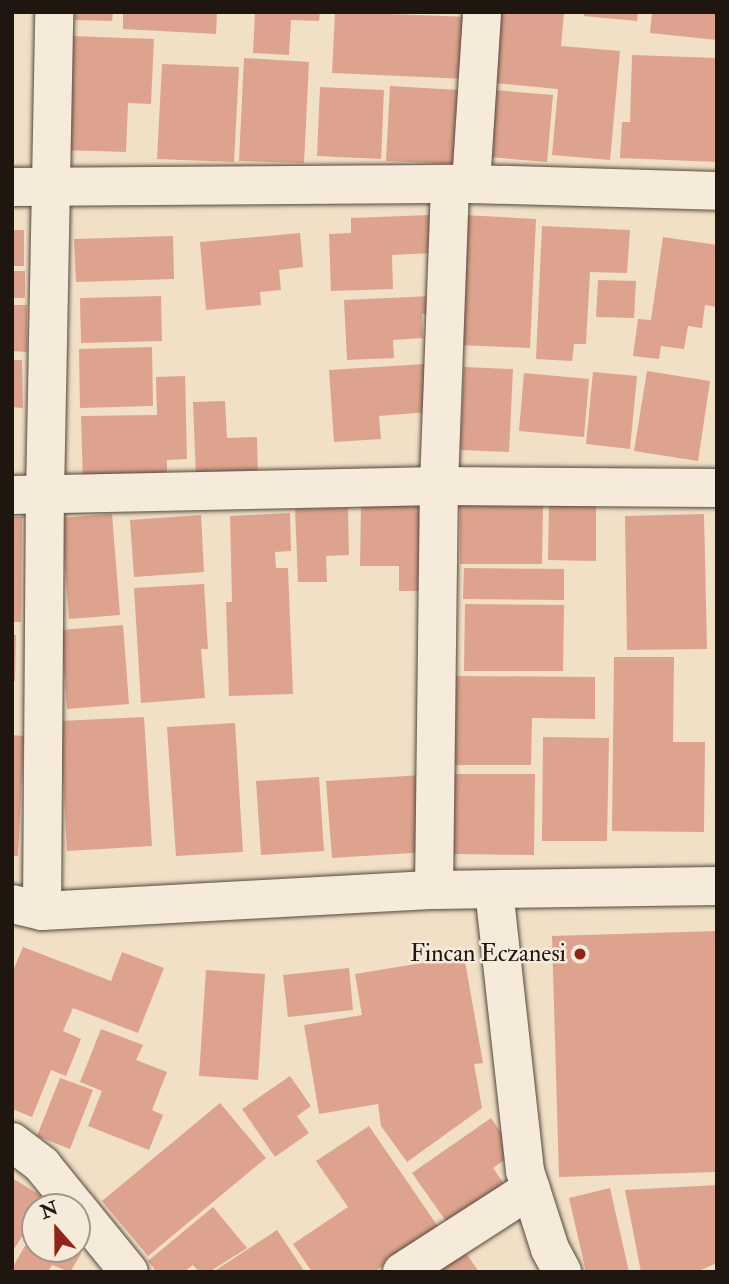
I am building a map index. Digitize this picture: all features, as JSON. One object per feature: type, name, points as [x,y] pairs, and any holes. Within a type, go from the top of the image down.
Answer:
[{"type":"street","points":[[54,12],[50,187],[28,496],[27,908],[434,890],[717,886]]},
{"type":"street","points":[[434,890],[439,486],[461,184],[482,12]]},
{"type":"street","points":[[12,187],[461,184],[717,191]]},
{"type":"street","points":[[28,496],[439,486],[717,488]]},
{"type":"street","points":[[494,890],[526,1171],[550,1249],[562,1272]]},
{"type":"street","points":[[12,1142],[42,1165],[65,1193]]},
{"type":"street","points":[[402,1272],[531,1189]]},
{"type":"street","points":[[91,1224],[129,1272]]},
{"type":"building","points":[[75,12],[113,12],[112,21],[75,20]]},
{"type":"building","points":[[123,12],[217,12],[216,34],[123,29]]},
{"type":"building","points":[[255,12],[320,12],[319,21],[291,20],[289,55],[253,53]]},
{"type":"building","points":[[335,12],[471,17],[468,79],[332,73]]},
{"type":"building","points":[[490,12],[564,12],[561,46],[620,51],[610,160],[552,155],[558,89],[484,82]]},
{"type":"building","points":[[585,12],[638,12],[637,21],[584,16]]},
{"type":"building","points":[[652,12],[717,12],[717,40],[650,33]]},
{"type":"building","points":[[70,36],[154,39],[151,104],[128,103],[126,152],[64,150]]},
{"type":"building","points":[[632,55],[717,58],[717,162],[620,158],[622,122],[630,122]]},
{"type":"building","points":[[244,58],[309,62],[304,163],[239,161]]},
{"type":"building","points":[[162,64],[239,67],[234,162],[157,159]]},
{"type":"building","points":[[390,86],[459,90],[456,164],[386,161]]},
{"type":"building","points":[[320,87],[384,90],[381,159],[317,156]]},
{"type":"building","points":[[482,89],[553,95],[547,162],[476,156]]},
{"type":"building","points":[[430,215],[431,253],[392,255],[393,289],[331,291],[329,234],[351,233],[351,218]]},
{"type":"building","points":[[464,215],[536,219],[530,348],[458,345]]},
{"type":"building","points":[[542,226],[630,230],[627,273],[590,272],[586,344],[574,344],[572,361],[536,359]]},
{"type":"building","points":[[12,230],[24,230],[24,266],[12,266]]},
{"type":"building","points":[[300,233],[303,267],[279,270],[281,290],[260,292],[261,305],[206,310],[200,242]]},
{"type":"building","points":[[173,236],[174,279],[76,282],[74,239]]},
{"type":"building","points":[[663,237],[717,245],[717,307],[705,305],[702,328],[688,326],[684,349],[661,346],[659,359],[633,356],[638,319],[651,320]]},
{"type":"building","points":[[12,271],[25,271],[25,298],[12,298]]},
{"type":"building","points":[[598,280],[636,281],[634,318],[596,317]]},
{"type":"building","points":[[161,296],[162,341],[81,343],[80,298]]},
{"type":"building","points":[[432,296],[433,313],[422,314],[423,338],[393,340],[394,358],[347,360],[344,300]]},
{"type":"building","points":[[12,305],[27,305],[27,352],[12,351]]},
{"type":"building","points":[[152,347],[153,406],[80,408],[79,349]]},
{"type":"building","points":[[12,360],[22,360],[23,408],[12,407]]},
{"type":"building","points":[[425,364],[427,412],[379,416],[381,439],[334,442],[329,370]]},
{"type":"building","points":[[464,367],[513,369],[509,452],[460,450]]},
{"type":"building","points":[[647,371],[710,381],[698,461],[634,451]]},
{"type":"building","points":[[593,372],[637,376],[630,449],[586,444]]},
{"type":"building","points":[[524,373],[589,379],[584,437],[519,431]]},
{"type":"building","points":[[185,376],[187,459],[167,460],[167,482],[83,484],[81,416],[157,415],[156,377]]},
{"type":"building","points":[[225,401],[227,438],[257,437],[258,475],[196,478],[193,402]]},
{"type":"building","points":[[361,504],[422,504],[427,591],[399,591],[399,566],[360,566]]},
{"type":"building","points":[[460,504],[543,504],[542,564],[460,564]]},
{"type":"building","points":[[549,505],[596,505],[596,561],[548,560]]},
{"type":"building","points":[[348,508],[349,555],[326,556],[327,582],[298,582],[295,509]]},
{"type":"building","points":[[290,513],[291,551],[275,552],[276,568],[288,568],[293,694],[229,696],[226,602],[232,602],[230,516]]},
{"type":"building","points":[[112,514],[120,615],[69,619],[61,518]]},
{"type":"building","points":[[704,514],[707,649],[627,650],[625,516]]},
{"type":"building","points":[[201,515],[204,572],[134,577],[130,520]]},
{"type":"building","points":[[12,517],[22,517],[21,622],[12,622]]},
{"type":"building","points":[[464,568],[564,569],[564,600],[463,599]]},
{"type":"building","points":[[204,584],[208,649],[201,649],[205,698],[141,703],[134,588]]},
{"type":"building","points":[[465,604],[564,605],[563,671],[464,671]]},
{"type":"building","points":[[123,625],[129,704],[67,709],[61,630]]},
{"type":"building","points":[[12,635],[16,635],[15,681],[12,681]]},
{"type":"building","points":[[614,657],[674,657],[673,742],[705,742],[704,832],[612,831]]},
{"type":"building","points":[[456,676],[595,677],[595,719],[532,718],[531,765],[455,765]]},
{"type":"building","points":[[144,717],[152,846],[67,851],[60,721]]},
{"type":"building","points":[[235,723],[243,852],[176,856],[167,727]]},
{"type":"building","points":[[12,735],[24,736],[18,856],[12,856]]},
{"type":"building","points":[[543,737],[609,738],[607,841],[542,841]]},
{"type":"building","points":[[455,774],[535,774],[534,855],[454,854]]},
{"type":"building","points":[[422,775],[427,852],[332,858],[326,781]]},
{"type":"building","points":[[319,777],[324,851],[261,855],[256,781]]},
{"type":"building","points":[[717,931],[717,1172],[559,1177],[552,936]]},
{"type":"building","points":[[23,947],[111,981],[122,952],[164,968],[138,1033],[73,1008],[63,1031],[81,1039],[66,1076],[51,1070],[32,1117],[12,1109],[12,973]]},
{"type":"building","points":[[464,956],[483,1063],[474,1064],[482,1108],[407,1162],[381,1126],[378,1104],[319,1114],[304,1025],[362,1015],[355,974]]},
{"type":"building","points":[[349,968],[353,1010],[288,1017],[283,975]]},
{"type":"building","points":[[206,970],[265,974],[258,1080],[199,1076]]},
{"type":"building","points":[[101,1029],[143,1045],[136,1060],[167,1072],[152,1110],[163,1115],[149,1150],[88,1126],[102,1091],[80,1082]]},
{"type":"building","points":[[290,1076],[311,1106],[297,1116],[309,1133],[275,1157],[242,1109]]},
{"type":"building","points":[[60,1078],[93,1090],[70,1149],[37,1136]]},
{"type":"building","points":[[220,1103],[266,1158],[148,1256],[102,1201]]},
{"type":"building","points":[[491,1118],[515,1153],[493,1168],[510,1192],[453,1231],[412,1173]]},
{"type":"building","points":[[369,1126],[439,1228],[374,1272],[312,1272],[293,1244],[348,1207],[316,1161]]},
{"type":"building","points":[[12,1178],[36,1193],[21,1193],[21,1238],[12,1252]]},
{"type":"building","points":[[717,1185],[717,1263],[696,1272],[641,1272],[625,1190]]},
{"type":"building","points":[[610,1188],[629,1272],[586,1272],[569,1198]]},
{"type":"building","points":[[213,1207],[247,1248],[209,1272],[199,1272],[193,1265],[184,1272],[157,1272],[148,1261]]},
{"type":"building","points":[[277,1230],[305,1272],[213,1272]]},
{"type":"building","points":[[457,1240],[479,1272],[411,1272]]},
{"type":"building","points":[[21,1253],[21,1263],[76,1263],[70,1272],[52,1265],[48,1272],[17,1272],[12,1268]]},
{"type":"place","name":"Fincan Eczanesi","points":[[580,954]]}]
